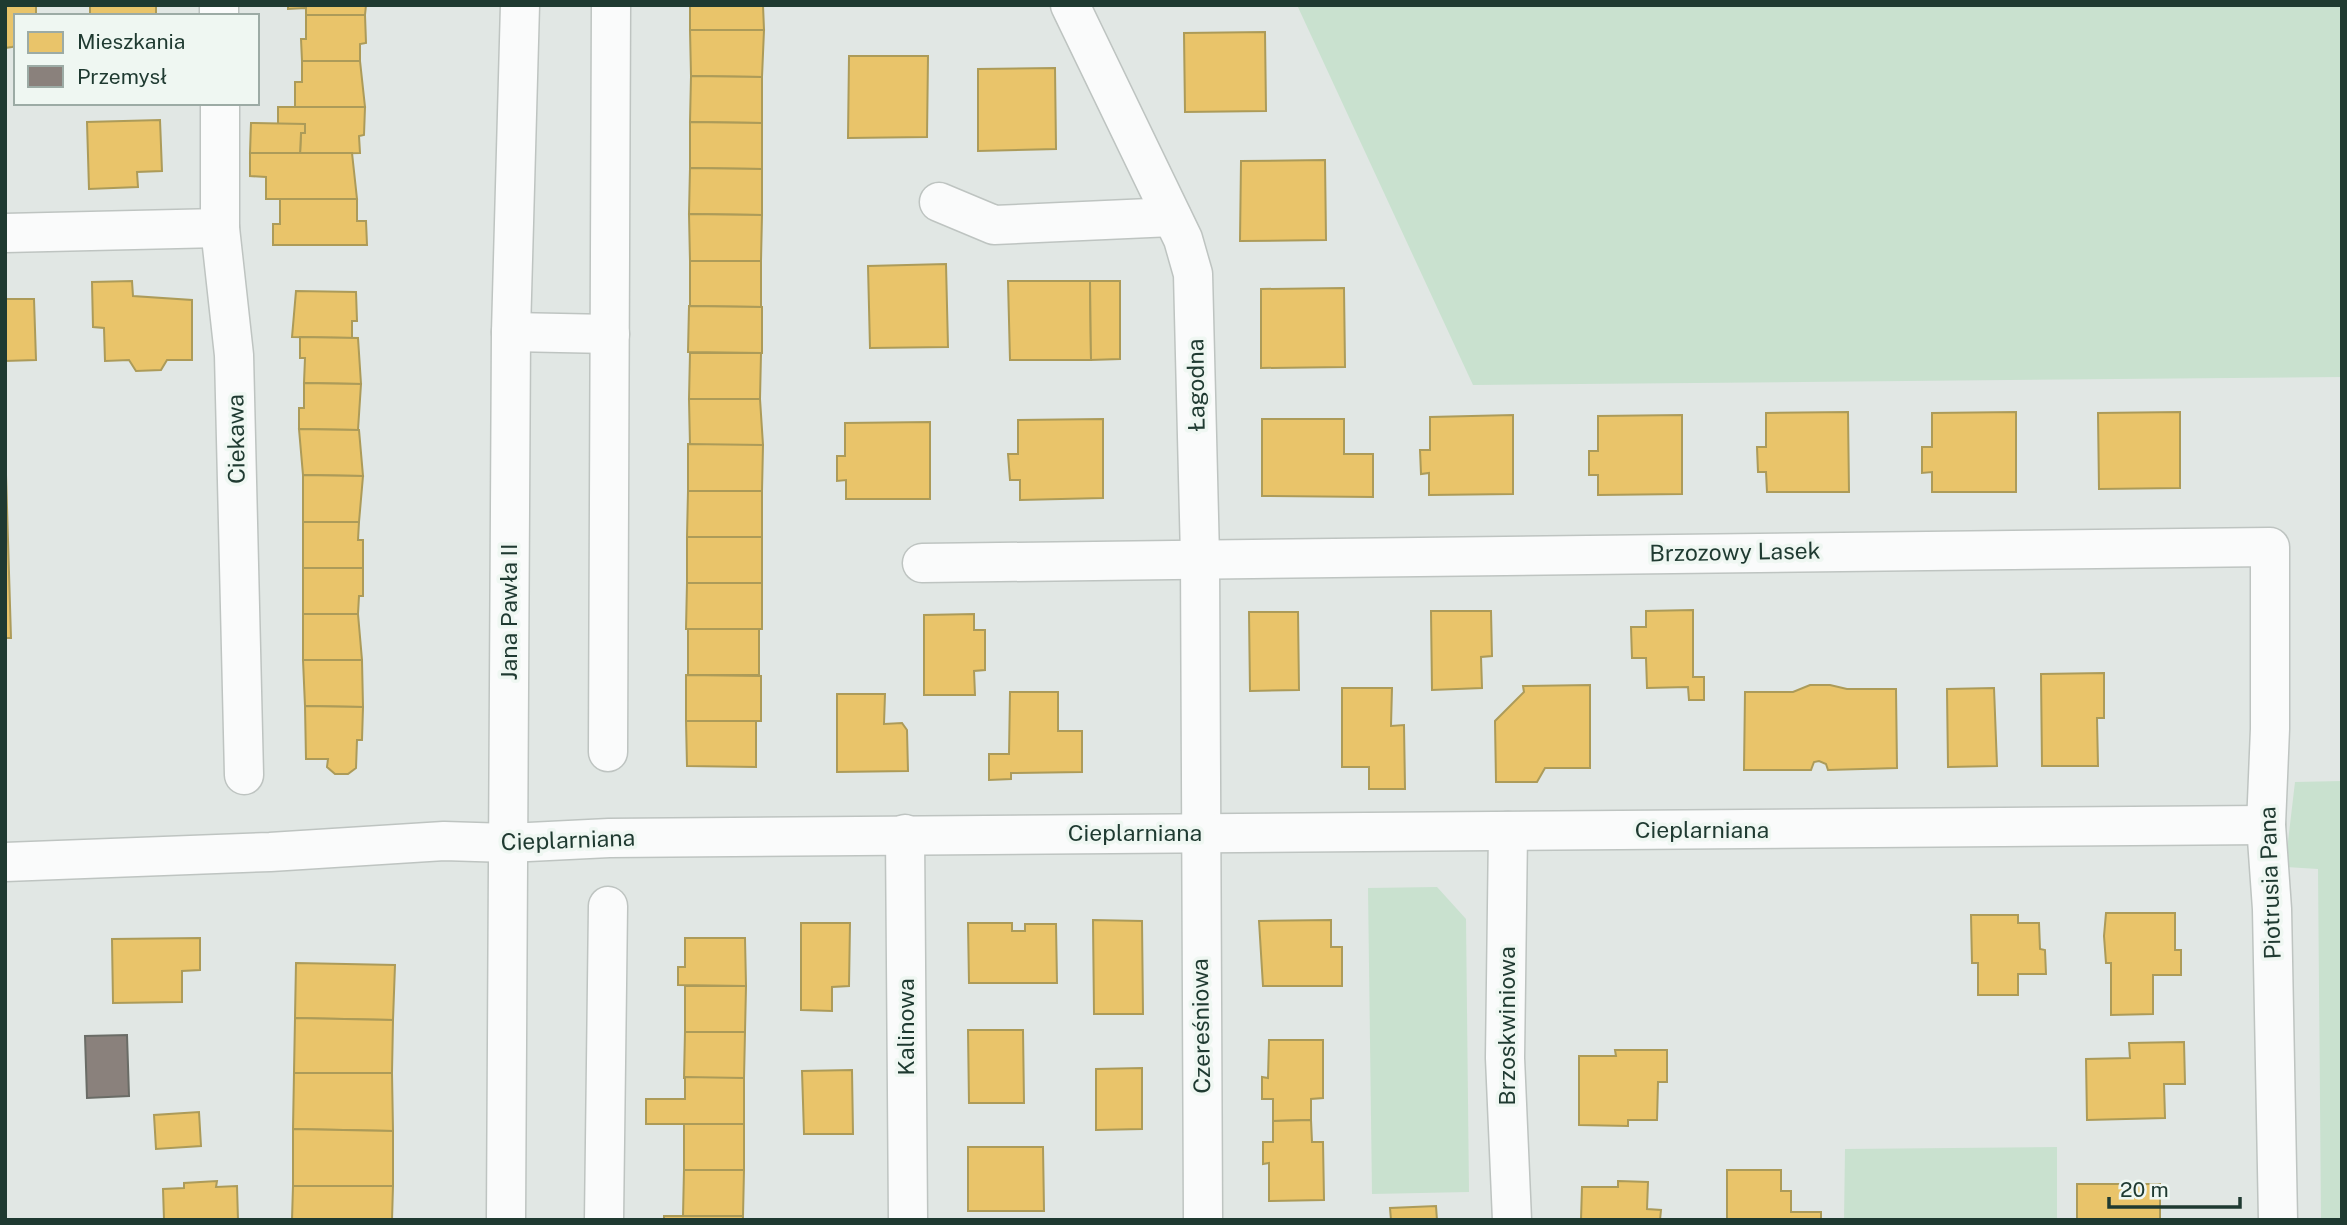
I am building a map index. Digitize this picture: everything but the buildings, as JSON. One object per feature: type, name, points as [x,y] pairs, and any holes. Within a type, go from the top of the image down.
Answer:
[{"type":"street","name":"Jana Pawła II","points":[[506,1220],[511,332],[520,5]]},
{"type":"street","points":[[608,752],[611,5]]},
{"type":"street","name":"Łagodna","points":[[1070,5],[1191,258],[1200,557],[1199,833]]},
{"type":"street","name":"Ciekawa","points":[[220,105],[220,228],[234,355],[244,775]]},
{"type":"street","points":[[939,202],[994,225],[1172,216]]},
{"type":"street","points":[[5,233],[220,228]]},
{"type":"street","points":[[511,332],[610,334]]},
{"type":"street","name":"Brzozowy Lasek","points":[[1200,557],[2270,547]]},
{"type":"street","name":"Piotrusia Pana","points":[[2270,547],[2270,729],[2266,825],[2272,909],[2278,1220]]},
{"type":"street","points":[[922,563],[1200,557]]},
{"type":"street","name":"Cieplarniana","points":[[5,862],[270,852],[444,841],[508,843],[905,834],[2266,825]]},
{"type":"street","name":"Brzoskwiniowa","points":[[1508,831],[1504,1058],[1512,1220]]},
{"type":"street","name":"Czereśniowa","points":[[1199,833],[1202,1220]]},
{"type":"street","name":"Kalinowa","points":[[905,834],[908,1220]]},
{"type":"street","points":[[604,1220],[608,906]]},
{"type":"green space","points":[[1297,5],[2342,5],[2342,377],[1473,385]]},
{"type":"green space","points":[[2342,781],[2342,1220],[2321,1220],[2318,869],[2285,867],[2295,782]]},
{"type":"green space","points":[[1437,887],[1466,919],[1469,1192],[1372,1194],[1368,888]]},
{"type":"green space","points":[[2057,1147],[2057,1220],[1844,1220],[1845,1149]]}]
